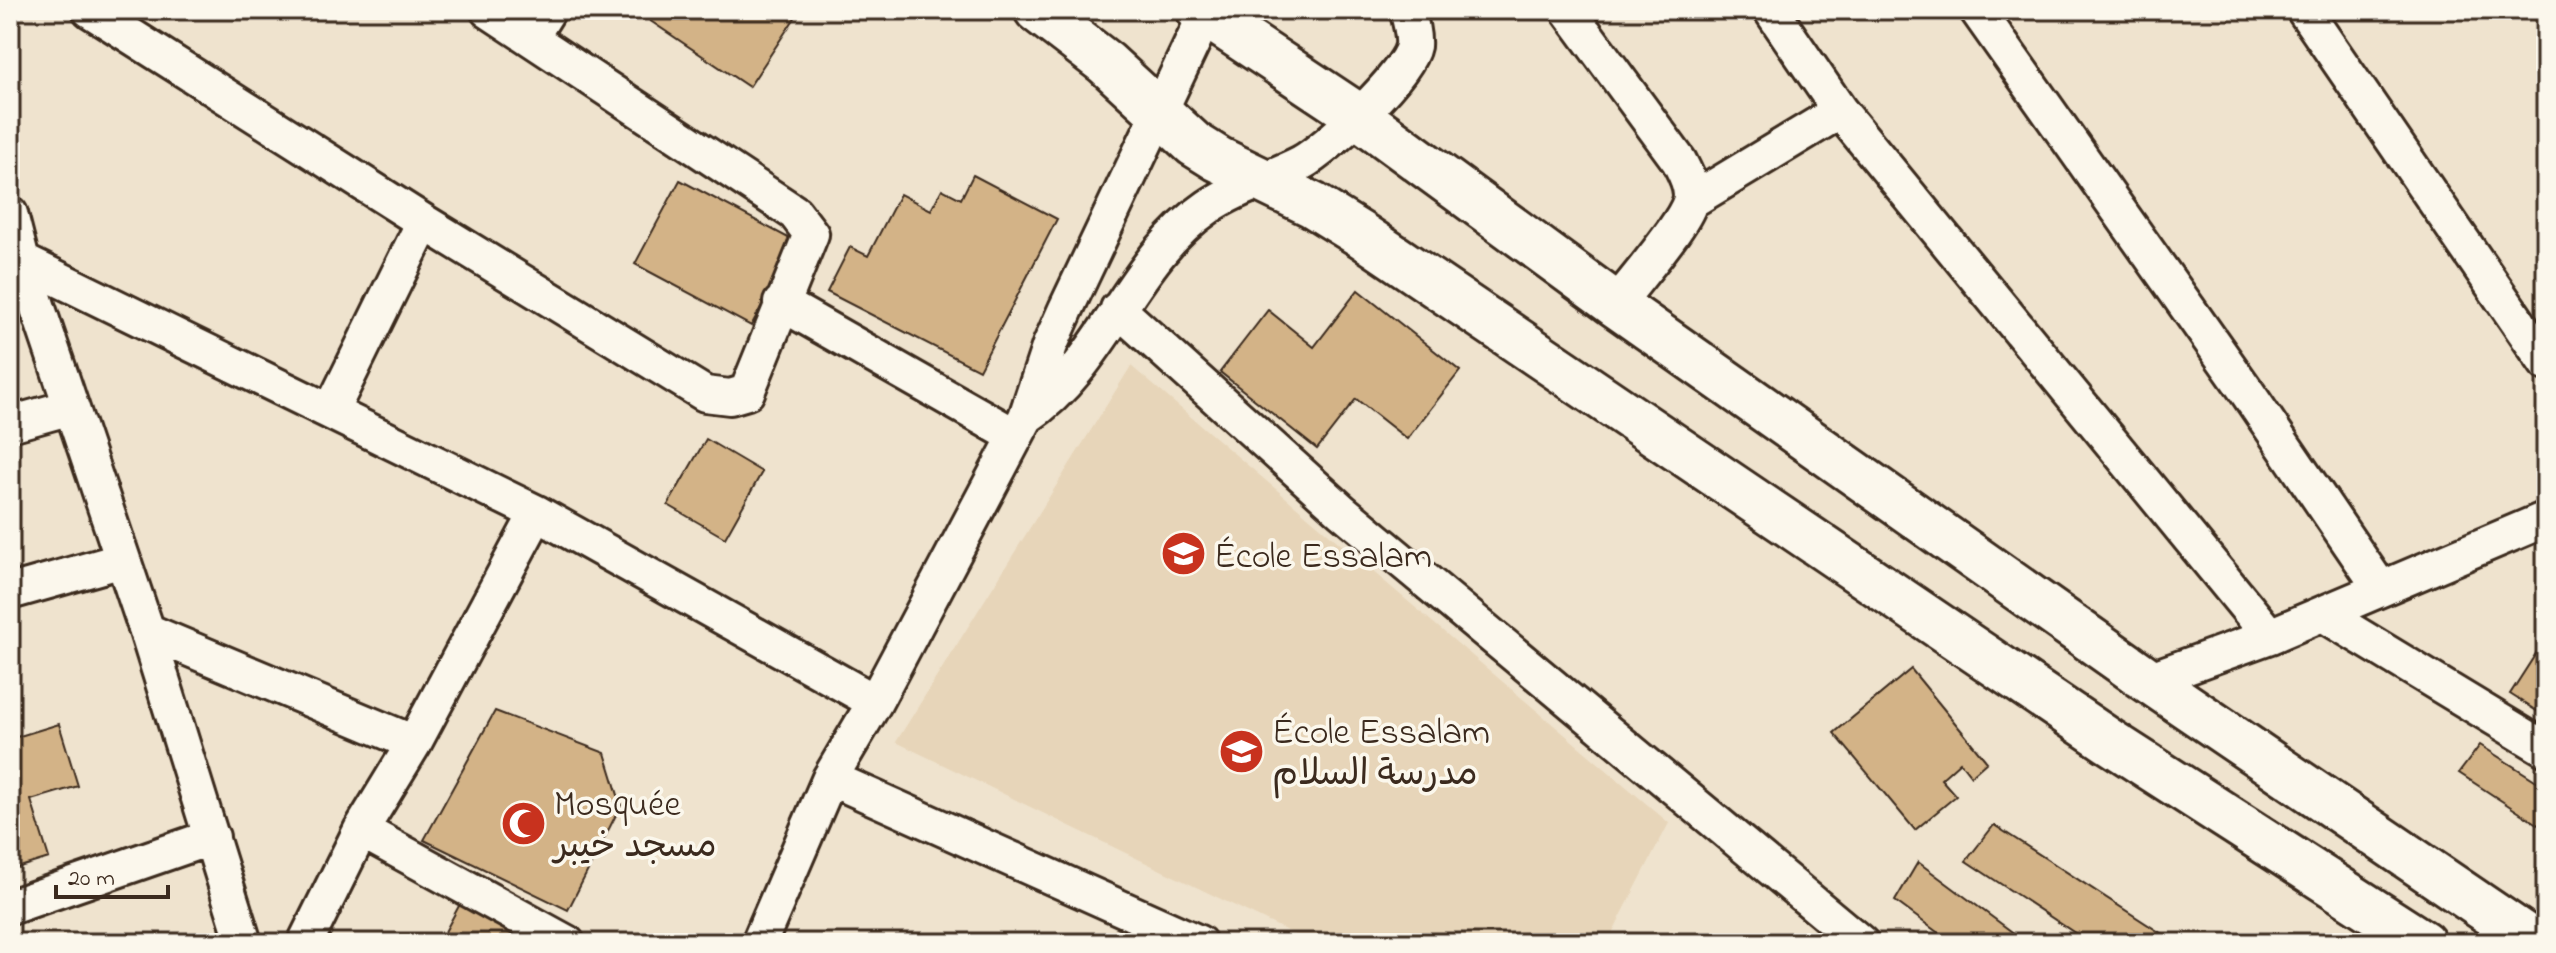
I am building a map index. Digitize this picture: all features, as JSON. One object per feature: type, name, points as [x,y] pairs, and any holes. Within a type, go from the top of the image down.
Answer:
[{"type":"street","points":[[90,10],[424,222],[705,394],[730,397],[747,392],[811,234],[795,213],[540,24],[488,10]]},
{"type":"street","points":[[1037,10],[1106,63],[1194,144],[1218,159],[1313,205],[1363,236],[2109,741],[2423,943]]},
{"type":"street","points":[[1021,427],[1065,384],[1175,234],[1191,219],[1225,196],[1284,172],[1314,154],[1342,132],[1402,70],[1413,45],[1407,10]]},
{"type":"street","points":[[1568,10],[1679,161],[1690,183],[1691,201]]},
{"type":"street","points":[[1771,10],[1840,111],[2270,636]]},
{"type":"street","points":[[1977,10],[2247,392],[2381,589]]},
{"type":"street","points":[[2304,10],[2546,363]]},
{"type":"street","points":[[759,943],[830,778],[875,702],[1021,427],[1050,345],[1203,12],[1357,115],[1616,305],[2148,680],[2535,943]]},
{"type":"street","points":[[1616,305],[1691,201],[1840,111]]},
{"type":"street","points":[[10,214],[22,261],[147,631],[244,943]]},
{"type":"street","points":[[331,411],[424,222]]},
{"type":"street","points":[[22,261],[537,513],[875,702]]},
{"type":"street","points":[[781,303],[1021,427]]},
{"type":"street","points":[[1118,309],[1342,511],[1861,943]]},
{"type":"street","points":[[10,424],[71,407]]},
{"type":"street","points":[[305,943],[361,830],[414,743],[537,513]]},
{"type":"street","points":[[2148,680],[2270,636],[2546,519]]},
{"type":"street","points":[[10,592],[123,560]]},
{"type":"street","points":[[2323,614],[2546,749]]},
{"type":"street","points":[[147,631],[414,743]]},
{"type":"street","points":[[830,778],[1199,943]]},
{"type":"street","points":[[361,830],[567,943]]},
{"type":"street","points":[[10,907],[212,837]]},
{"type":"shaded area","name":"École Essalam","points":[[1131,366],[1669,823],[1607,943],[1312,943],[896,742]]},
{"type":"building","points":[[647,10],[800,10],[749,87],[643,16]]},
{"type":"building","points":[[973,175],[1057,219],[979,370],[827,292],[850,247],[868,256],[900,194],[931,210],[942,189],[961,199]]},
{"type":"building","points":[[680,180],[796,242],[751,326],[635,264]]},
{"type":"building","points":[[1358,290],[1460,371],[1407,439],[1356,399],[1317,449],[1220,372],[1268,310],[1314,347]]},
{"type":"building","points":[[706,439],[762,472],[725,538],[668,505]]},
{"type":"building","points":[[2546,638],[2546,717],[2510,694]]},
{"type":"building","points":[[1911,669],[1987,762],[1971,776],[1960,762],[1941,779],[1956,796],[1915,830],[1834,733]]},
{"type":"building","name":"Mosquée مسجد خيبر","points":[[495,711],[605,753],[621,805],[568,910],[424,840]]},
{"type":"building","points":[[59,724],[78,786],[31,800],[49,858],[10,870],[10,739]]},
{"type":"building","points":[[2480,745],[2546,787],[2546,830],[2459,773]]},
{"type":"building","points":[[1994,825],[2176,943],[2090,943],[1966,861]]},
{"type":"building","points":[[1918,862],[2027,943],[1952,943],[1895,901]]},
{"type":"building","points":[[461,902],[535,943],[439,943]]},
{"type":"place","name":"École Essalam","points":[[1183,554]]},
{"type":"place","name":"École Essalam مدرسة السلام","points":[[1241,751]]},
{"type":"place","name":"Mosquée مسجد خيبر","points":[[523,823]]}]
